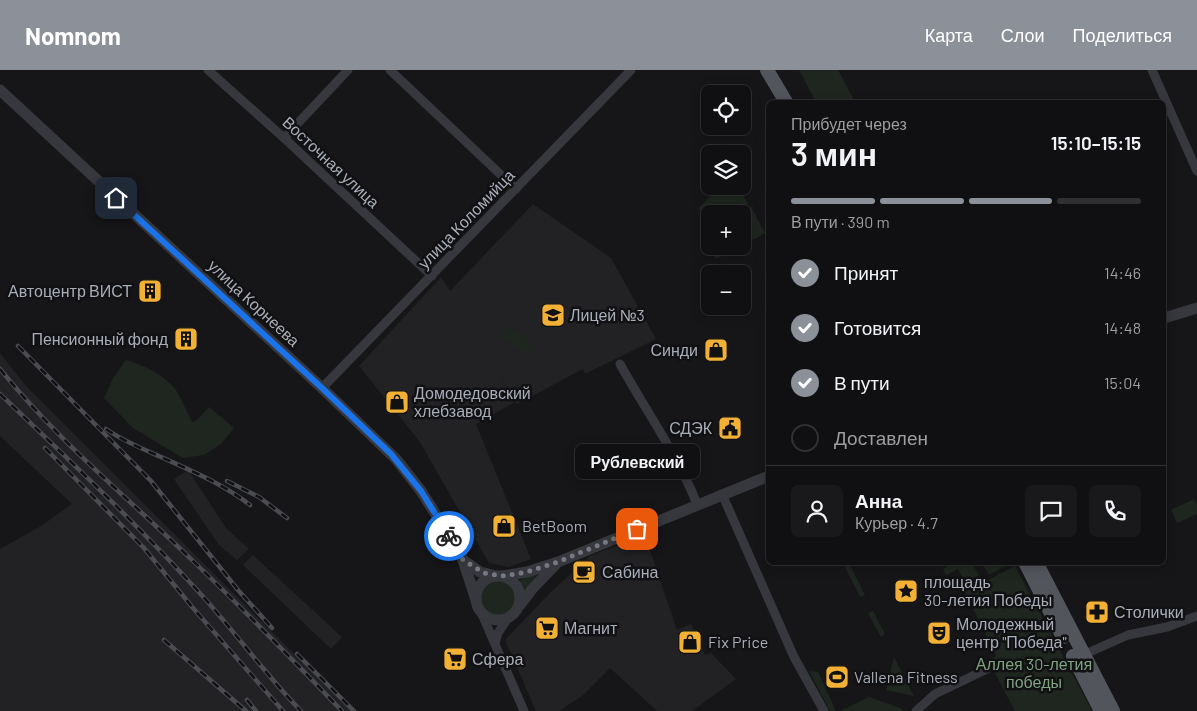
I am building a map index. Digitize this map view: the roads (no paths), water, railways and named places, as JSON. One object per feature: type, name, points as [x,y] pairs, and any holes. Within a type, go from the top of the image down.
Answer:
[{"type":"main road","points":[[767,70],[785,100]]},
{"type":"main road","points":[[778,70],[795,100]]},
{"type":"main road","points":[[1027,565],[1101,711]]},
{"type":"main road","points":[[1038,565],[1113,711]]},
{"type":"street","name":"Восточная улица","points":[[208,70],[432,276]]},
{"type":"street","points":[[284,138],[348,70]]},
{"type":"street","points":[[390,70],[516,189]]},
{"type":"street","name":"улица Коломийца","points":[[322,388],[631,70]]},
{"type":"street","points":[[1152,70],[1165,100]]},
{"type":"street","name":"улица Корнеева","points":[[0,90],[322,388],[401,465],[431,506],[463,560]]},
{"type":"street","points":[[1166,101],[1197,171]]},
{"type":"street","points":[[1166,317],[1197,308]]},
{"type":"street","points":[[620,364],[666,440],[683,471],[697,504]]},
{"type":"street","points":[[476,600],[478,588],[482,583],[499,576],[527,572],[558,562],[766,477]]},
{"type":"street","points":[[722,494],[798,663],[824,711]]},
{"type":"street","points":[[463,560],[480,572],[499,576],[514,582],[518,587],[521,599],[520,605]]},
{"type":"street","points":[[463,560],[476,600],[524,711]]},
{"type":"street","points":[[495,643],[498,633],[508,618],[517,611],[533,588],[558,562]]},
{"type":"street","points":[[481,612],[494,620],[508,618]]},
{"type":"street","points":[[1083,655],[1128,635],[1168,627],[1197,616]]},
{"type":"street","points":[[916,711],[935,694],[988,669]]},
{"type":"railway","points":[[18,346],[151,481],[238,590],[272,628]]},
{"type":"railway","points":[[0,369],[68,444],[211,578],[342,711]]},
{"type":"railway","points":[[0,394],[100,490],[173,565],[301,711]]},
{"type":"railway","points":[[106,429],[133,444],[207,478],[250,505]]},
{"type":"railway","points":[[45,448],[144,548],[193,608],[283,711]]},
{"type":"railway","points":[[227,481],[259,497],[287,518]]},
{"type":"railway","points":[[164,640],[246,711]]},
{"type":"railway","points":[[297,654],[354,711]]},
{"type":"railway","points":[[247,700],[256,711]]},
{"type":"place","name":"Автоцентр ВИСТ","points":[[150,291]]},
{"type":"place","name":"Лицей №3","points":[[553,315]]},
{"type":"place","name":"Пенсионный фонд","points":[[186,339]]},
{"type":"place","name":"Синди","points":[[716,350]]},
{"type":"place","name":"Домодедовский хлебзавод","points":[[397,402]]},
{"type":"place","name":"СДЭК","points":[[730,428]]},
{"type":"place","name":"BetBoom","points":[[504,526]]},
{"type":"place","name":"Рублевский","points":[[637,529]]},
{"type":"place","name":"Сабина","points":[[584,572]]},
{"type":"place","name":"площадь 30-летия Победы","points":[[906,591]]},
{"type":"place","name":"Столички","points":[[1097,612]]},
{"type":"place","name":"Магнит","points":[[547,628]]},
{"type":"place","name":"Молодежный центр \"Победа\"","points":[[939,633]]},
{"type":"place","name":"Fix Price","points":[[690,642]]},
{"type":"place","name":"Сфера","points":[[455,659]]},
{"type":"place","name":"Vallena Fitness","points":[[837,677]]},
{"type":"park label","name":"Аллея 30-летия победы","points":[[1034,673]]}]
